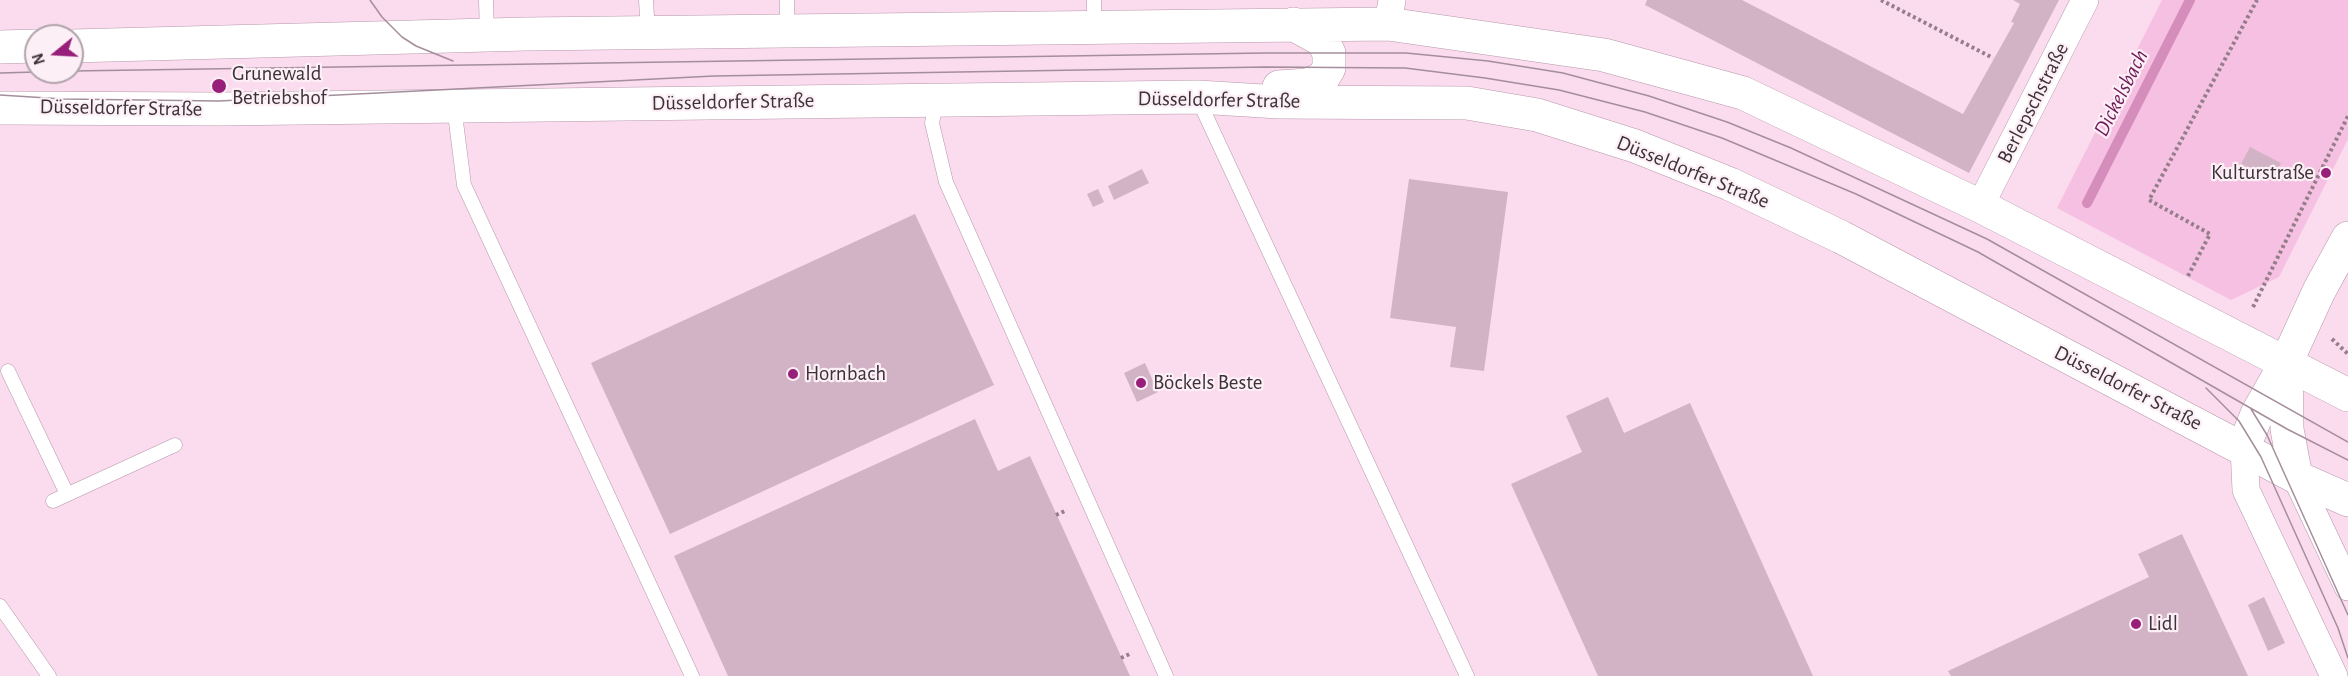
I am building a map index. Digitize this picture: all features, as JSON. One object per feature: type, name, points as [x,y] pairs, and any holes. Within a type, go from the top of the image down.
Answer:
[{"type":"main road","points":[[84,46],[487,35],[648,34],[787,15],[1094,13],[1293,24],[1390,12],[1604,54],[1743,93],[1980,206],[2348,395]]},
{"type":"main road","points":[[1244,98],[1279,87],[1308,85],[1323,78],[1329,68],[1329,53],[1323,40],[1293,24]]},
{"type":"main road","points":[[0,47],[24,46]]},
{"type":"main road","name":"Düsseldorfer Straße","points":[[0,108],[219,109],[1197,97],[1244,98],[1279,102],[1467,103],[1537,115],[1635,146],[1730,184],[1840,237],[2244,447],[2296,477],[2348,500]]},
{"type":"main road","points":[[2244,447],[2257,414],[2286,363],[2319,291],[2348,238]]},
{"type":"main road","points":[[2286,363],[2287,429],[2296,477]]},
{"type":"street","name":"Berlepschstraße","points":[[1980,206],[2085,0]]},
{"type":"street","points":[[2244,447],[2246,490],[2333,675]]},
{"type":"street","points":[[2296,477],[2348,587]]},
{"type":"lane","points":[[486,0],[487,35]]},
{"type":"lane","points":[[646,0],[648,34]]},
{"type":"lane","points":[[1197,97],[1467,676]]},
{"type":"lane","points":[[937,99],[932,123],[946,182],[1166,676]]},
{"type":"lane","points":[[454,106],[464,185],[692,676]]},
{"type":"lane","points":[[8,371],[67,494]]},
{"type":"lane","points":[[53,501],[175,445]]},
{"type":"lane","points":[[0,606],[49,676]]},
{"type":"path","points":[[1881,0],[1994,58]]},
{"type":"path","points":[[2184,285],[2210,234],[2149,200],[2257,0]]},
{"type":"path","points":[[2253,308],[2348,116]]},
{"type":"shaded area","points":[[2162,0],[2348,0],[2348,139],[2279,277],[2231,300],[2057,208]]},
{"type":"building","points":[[1647,0],[1742,0],[1963,114],[2014,23],[2011,22],[2020,4],[2013,0],[2059,0],[1969,173],[1645,5]]},
{"type":"building","points":[[2250,147],[2281,163],[2272,180],[2241,164]]},
{"type":"building","points":[[1142,169],[1149,183],[1114,200],[1108,186]]},
{"type":"building","points":[[1409,179],[1508,192],[1484,371],[1450,367],[1456,327],[1390,318]]},
{"type":"building","points":[[1098,189],[1104,202],[1093,207],[1087,194]]},
{"type":"building","points":[[915,214],[994,385],[670,534],[591,363]]},
{"type":"building","name":"Böckels Beste","points":[[1145,363],[1158,392],[1137,402],[1124,373]]},
{"type":"building","points":[[1608,397],[1624,433],[1690,403],[1813,676],[1598,676],[1511,484],[1582,452],[1566,416]]},
{"type":"building","points":[[975,419],[998,471],[1030,456],[1130,676],[728,676],[674,556]]},
{"type":"building","name":"Lidl","points":[[2182,534],[2248,676],[1951,676],[1948,671],[2149,577],[2138,554]]},
{"type":"building","points":[[2264,597],[2285,643],[2268,651],[2248,605]]},
{"type":"waterway","name":"Dickelsbach","points":[[2087,203],[2190,0]]},
{"type":"tram line","points":[[370,0],[382,17],[402,37],[416,46],[453,61]]},
{"type":"tram line","points":[[84,71],[1265,53],[1406,53],[1488,61],[1563,73],[1649,96],[1727,122],[1791,148],[1987,239],[2348,442]]},
{"type":"tram line","points":[[0,95],[63,99],[219,101],[714,76],[1265,67],[1405,68],[1485,78],[1559,90],[1645,112],[1722,138],[1856,194],[1978,252],[2287,429],[2348,460]]},
{"type":"tram line","points":[[0,73],[24,72]]},
{"type":"tram line","points":[[2206,388],[2239,421],[2261,457],[2338,628],[2348,658]]},
{"type":"tram line","points":[[2251,409],[2267,435],[2348,615]]},
{"type":"place","name":"Grunewald Betriebshof","points":[[219,86]]},
{"type":"place","name":"Kulturstraße","points":[[2326,173]]},
{"type":"place","name":"Hornbach","points":[[793,374]]},
{"type":"place","name":"Böckels Beste","points":[[1141,383]]},
{"type":"place","name":"Lidl","points":[[2136,624]]}]
